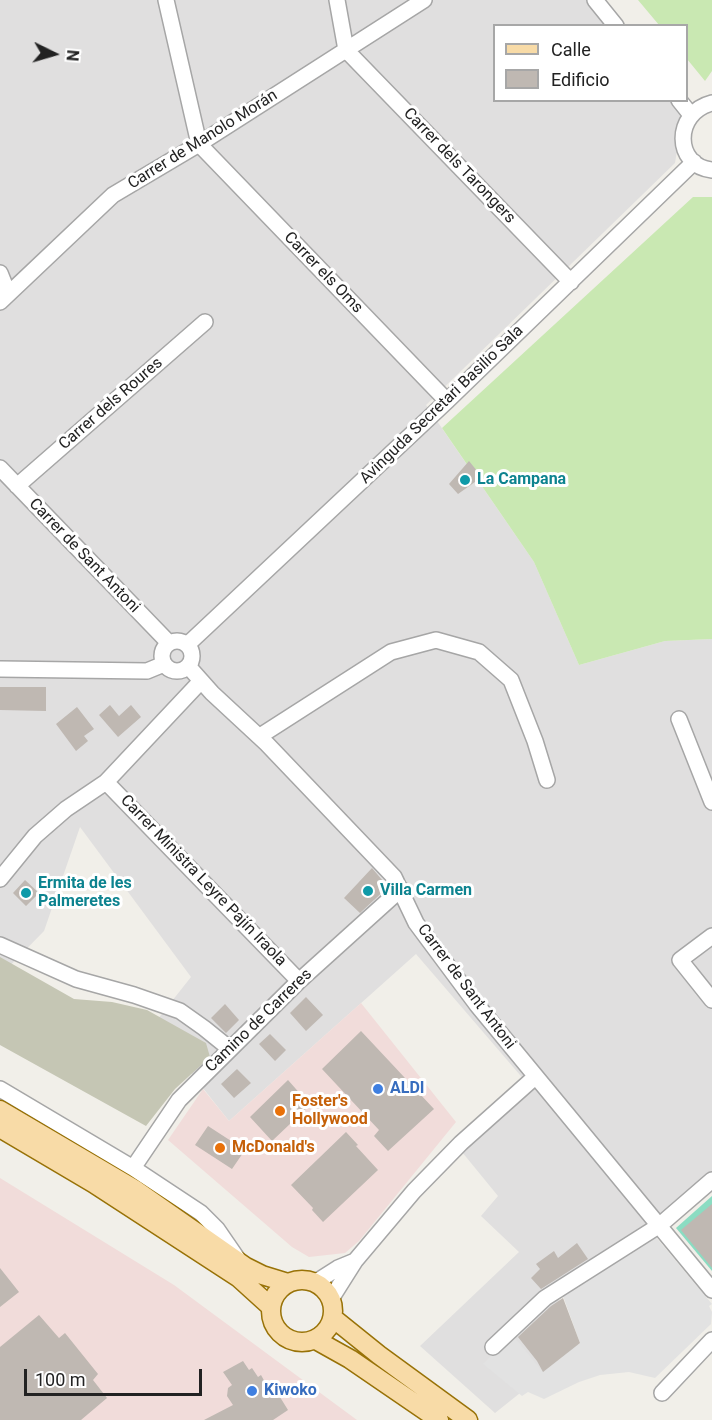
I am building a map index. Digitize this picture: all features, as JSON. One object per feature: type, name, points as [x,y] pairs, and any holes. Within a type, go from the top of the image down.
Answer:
[{"type":"main road","points":[[0,1110],[136,1190],[262,1275],[288,1283]]},
{"type":"main road","points":[[0,1128],[93,1183],[239,1278],[271,1307]]},
{"type":"main road","points":[[316,1340],[329,1328],[333,1318],[332,1299],[327,1291],[316,1282],[298,1280],[288,1283],[276,1294],[271,1307],[272,1317],[279,1332],[286,1338],[299,1342],[316,1340],[359,1364],[439,1420]]},
{"type":"main road","points":[[333,1318],[468,1420]]},
{"type":"street","points":[[166,0],[199,144]]},
{"type":"street","points":[[337,0],[346,50]]},
{"type":"street","name":"Carrer de Manolo Morán","points":[[4,297],[113,195],[199,144],[424,0]]},
{"type":"street","points":[[595,0],[614,24]]},
{"type":"street","name":"Carrer dels Tarongers","points":[[346,50],[571,282]]},
{"type":"street","points":[[681,102],[691,115]]},
{"type":"street","points":[[712,103],[701,107],[691,115],[685,125],[683,137],[686,152],[694,162],[700,167],[712,170]]},
{"type":"street","name":"Carrer els Oms","points":[[199,144],[447,401]]},
{"type":"street","name":"Avinguda Secretari Basilio Sala","points":[[187,645],[447,401],[694,162]]},
{"type":"street","points":[[0,273],[4,297]]},
{"type":"street","name":"Carrer dels Roures","points":[[17,486],[205,322]]},
{"type":"street","name":"Carrer de Sant Antoni","points":[[0,468],[169,643]]},
{"type":"street","points":[[260,736],[391,652],[436,640],[479,652],[511,680],[535,741],[547,780]]},
{"type":"street","points":[[178,641],[187,645],[191,653],[188,666],[176,671],[164,664],[162,653],[169,643],[178,641]]},
{"type":"street","points":[[0,669],[147,672],[164,664]]},
{"type":"street","name":"Carrer de Sant Antoni","points":[[188,666],[260,736],[394,877],[416,923],[477,1005],[712,1290]]},
{"type":"street","points":[[0,879],[35,836],[66,809],[106,782],[201,681]]},
{"type":"street","points":[[679,719],[712,802]]},
{"type":"street","name":"Carrer Ministra Leyre Pajín Iraola","points":[[106,782],[300,981]]},
{"type":"street","name":"Camino de Carreres","points":[[133,1168],[179,1100],[300,981],[401,889]]},
{"type":"street","points":[[712,936],[680,960],[712,1000]]},
{"type":"street","points":[[0,945],[76,979],[180,1011],[230,1049]]},
{"type":"street","points":[[332,1299],[356,1261],[414,1191],[453,1151],[535,1077]]},
{"type":"street","points":[[0,1089],[133,1168],[201,1213],[217,1229],[238,1260]]},
{"type":"street","points":[[493,1347],[545,1298],[660,1225],[712,1180]]},
{"type":"street","points":[[316,1282],[338,1268],[356,1261]]},
{"type":"street","points":[[662,1393],[712,1340]]},
{"type":"shaded area","points":[[0,0],[602,0],[623,24],[493,24],[493,102],[685,102],[675,163],[426,405],[534,562],[579,665],[665,641],[712,639],[712,1181],[557,1295],[579,1346],[495,1413],[420,1346],[519,1252],[481,1216],[498,1196],[462,1152],[532,1089],[416,954],[229,1121],[153,1025],[191,977],[80,827],[44,931],[0,976]]},
{"type":"shaded area","points":[[0,957],[74,999],[112,1002],[147,1010],[206,1043],[210,1057],[175,1089],[146,1126],[0,1045]]},
{"type":"shaded area","points":[[361,1003],[456,1122],[359,1241],[345,1253],[309,1257],[292,1247],[168,1140],[203,1089],[229,1121]]},
{"type":"shaded area","points":[[0,1178],[174,1285],[357,1420],[0,1420]]},
{"type":"shaded area","points":[[655,1236],[712,1304],[709,1306],[712,1312],[711,1324],[655,1378],[629,1372],[600,1375],[579,1382],[544,1399],[528,1392],[522,1396],[483,1364],[512,1334],[543,1372],[580,1343],[563,1296]]},
{"type":"green space","points":[[638,0],[712,0],[712,71],[705,81],[688,60],[688,24],[658,24]]},
{"type":"green space","points":[[693,197],[712,197],[712,639],[665,641],[579,665],[534,562],[442,428]]},
{"type":"green space","points":[[712,1196],[712,1271],[676,1228]]},
{"type":"building","name":"La Campana","points":[[469,461],[482,477],[458,494],[449,484]]},
{"type":"building","points":[[0,687],[46,687],[46,711],[0,710]]},
{"type":"building","points":[[110,705],[119,716],[131,705],[141,717],[118,737],[99,715]]},
{"type":"building","points":[[77,707],[94,729],[84,736],[88,741],[76,751],[56,724]]},
{"type":"building","name":"Villa Carmen","points":[[372,868],[388,887],[360,913],[344,898]]},
{"type":"building","name":"Ermita de les Palmeretes","points":[[25,880],[39,893],[26,906],[13,893]]},
{"type":"building","points":[[306,997],[323,1015],[306,1031],[290,1013]]},
{"type":"building","points":[[225,1004],[239,1020],[226,1033],[211,1018]]},
{"type":"building","name":"ALDI","points":[[361,1031],[434,1109],[388,1151],[374,1136],[379,1130],[322,1069]]},
{"type":"building","points":[[270,1034],[286,1050],[275,1061],[259,1044]]},
{"type":"building","points":[[237,1069],[251,1083],[234,1098],[221,1084]]},
{"type":"building","name":"Foster's Hollywood","points":[[288,1080],[310,1105],[272,1141],[250,1117]]},
{"type":"building","name":"McDonald's","points":[[208,1126],[245,1150],[232,1169],[195,1145]]},
{"type":"building","points":[[346,1132],[378,1170],[323,1222],[291,1185]]},
{"type":"building","points":[[712,1204],[712,1268],[681,1230]]},
{"type":"building","points":[[577,1243],[588,1259],[541,1289],[531,1278],[540,1269],[536,1264],[554,1251],[558,1258]]},
{"type":"building","points":[[0,1268],[19,1292],[0,1307]]},
{"type":"building","points":[[563,1298],[580,1343],[543,1372],[518,1337],[551,1306]]},
{"type":"building","points":[[39,1315],[59,1338],[65,1333],[98,1374],[93,1380],[107,1398],[81,1420],[0,1420],[0,1347]]},
{"type":"building","name":"Kiwoko","points":[[243,1361],[258,1377],[261,1375],[266,1384],[270,1381],[288,1410],[273,1420],[204,1420],[233,1405],[227,1396],[228,1388],[232,1385],[223,1372]]},
{"type":"place","name":"La Campana","points":[[465,480]]},
{"type":"place","name":"Villa Carmen","points":[[368,891]]},
{"type":"place","name":"Ermita de les Palmeretes","points":[[26,893]]},
{"type":"place","name":"ALDI","points":[[378,1089]]},
{"type":"place","name":"Foster's Hollywood","points":[[280,1111]]},
{"type":"place","name":"McDonald's","points":[[220,1148]]},
{"type":"place","name":"Kiwoko","points":[[252,1391]]}]
